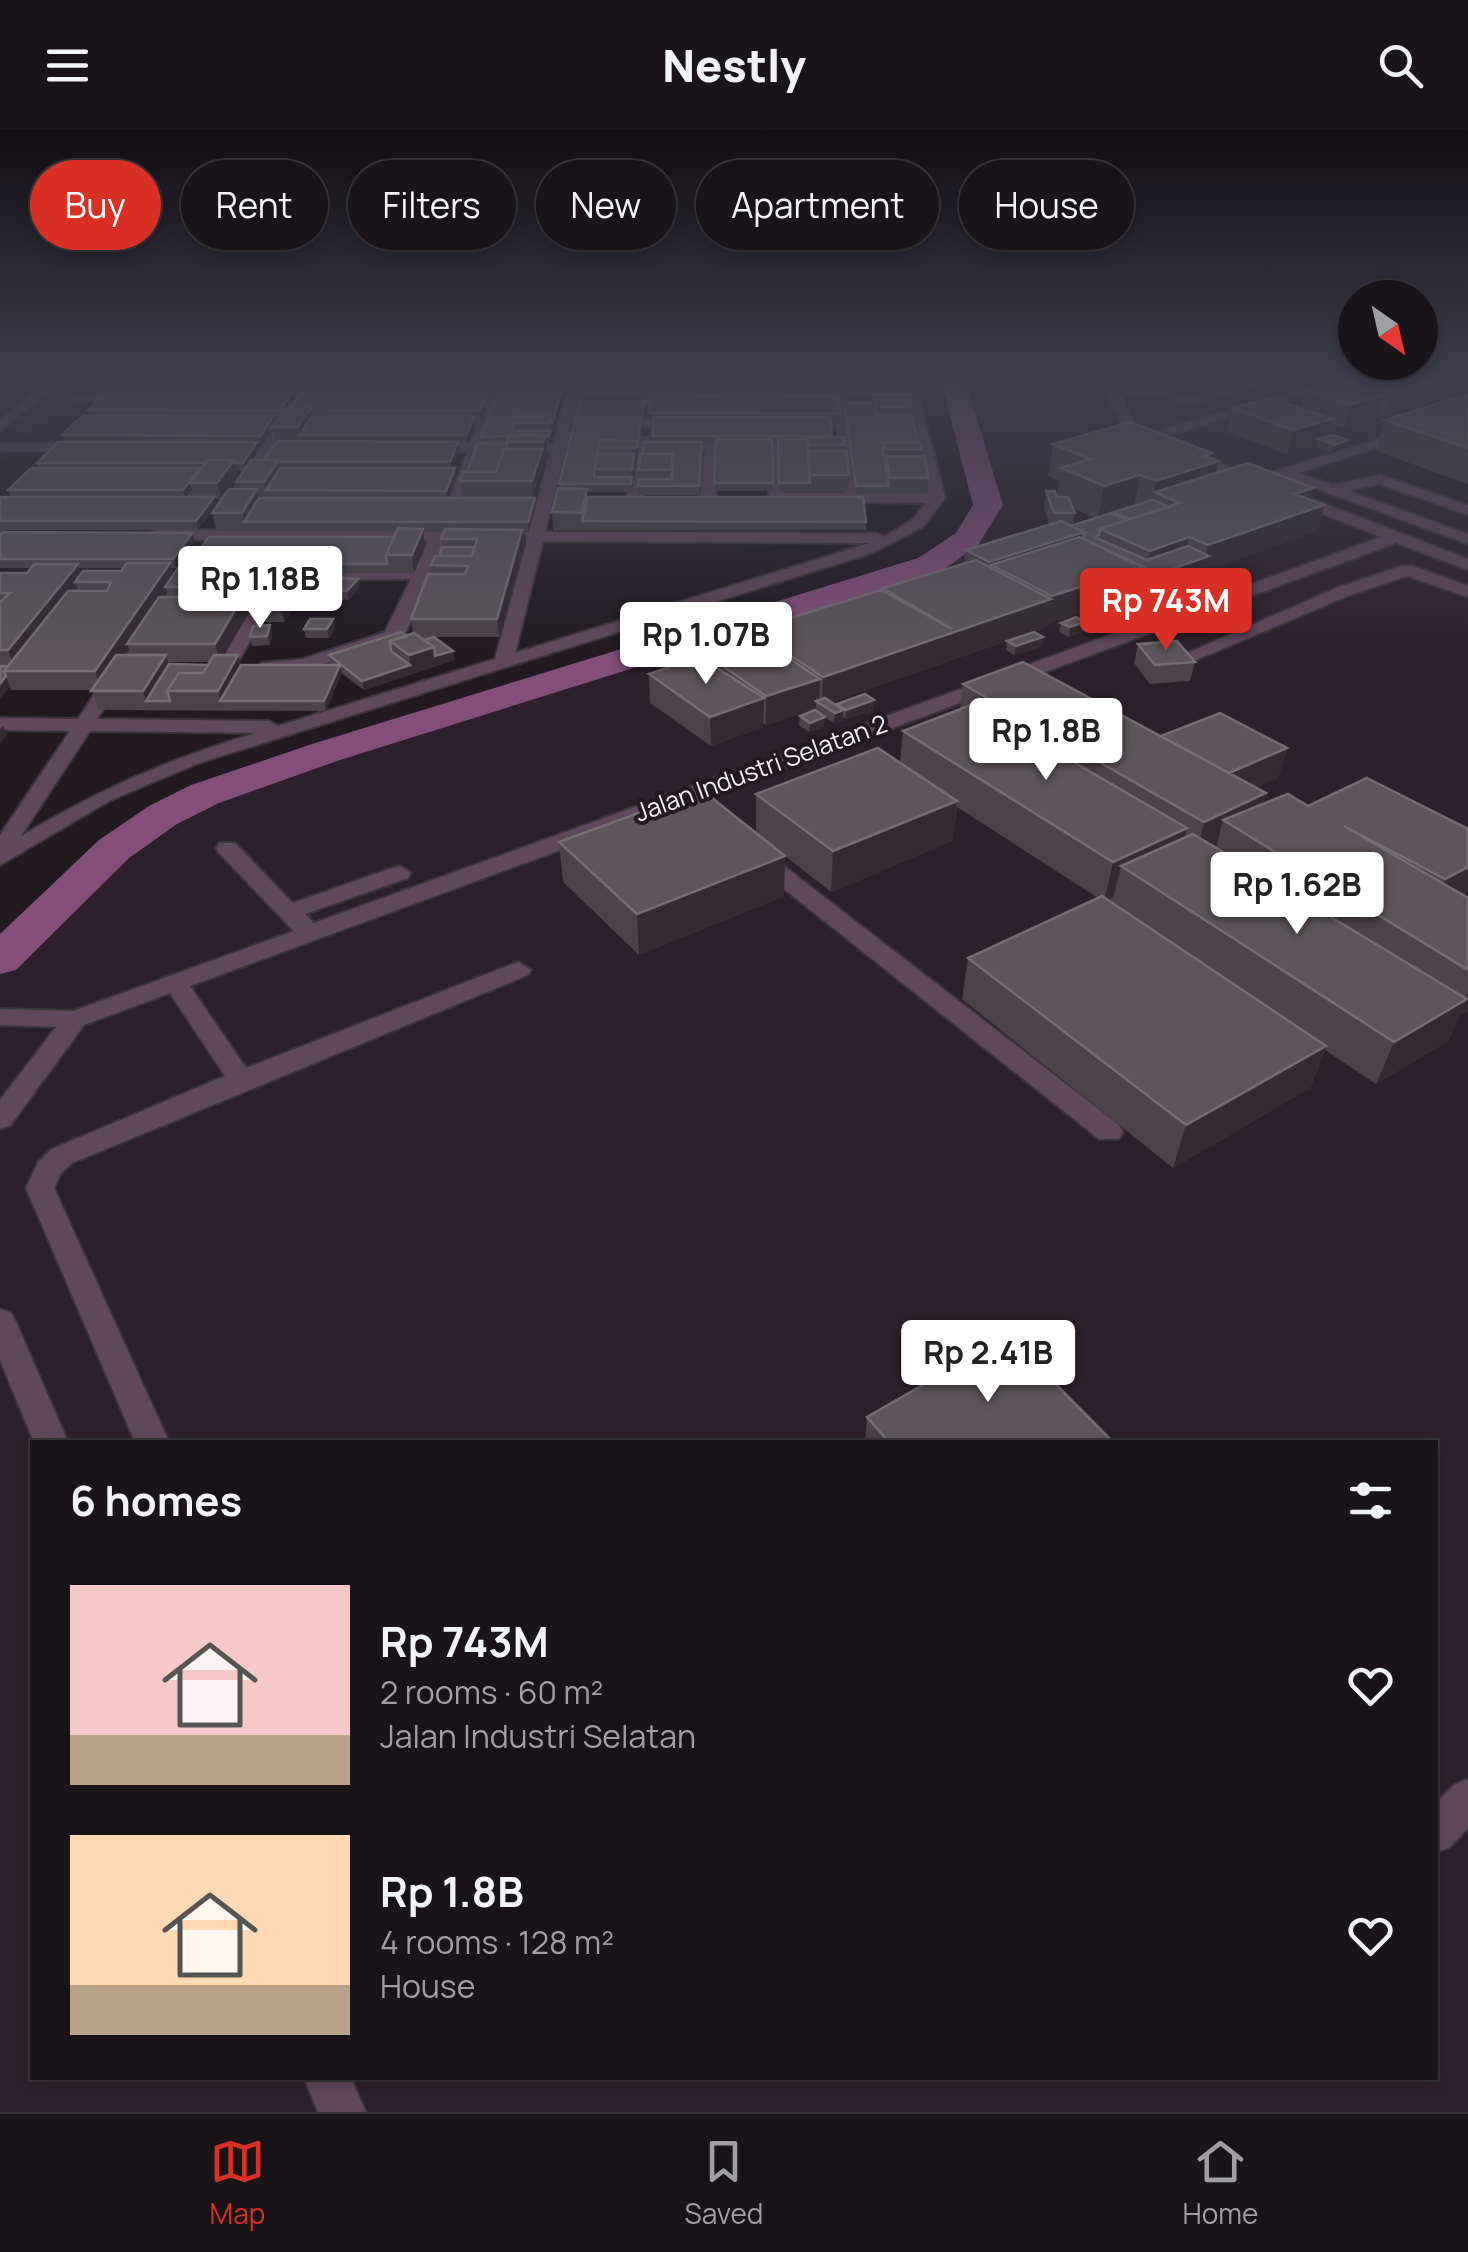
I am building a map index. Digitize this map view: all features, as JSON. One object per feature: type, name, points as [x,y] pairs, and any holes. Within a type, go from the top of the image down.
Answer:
[{"type":"street","points":[[503,665],[535,536],[556,498],[558,472]]},
{"type":"street","points":[[635,498],[638,472]]},
{"type":"street","points":[[690,498],[717,498],[715,472]]},
{"type":"street","points":[[772,472],[768,498],[937,498]]},
{"type":"street","points":[[849,472],[851,497]]},
{"type":"street","points":[[928,472],[937,498]]},
{"type":"street","points":[[1230,472],[1468,564]]},
{"type":"street","points":[[1254,482],[1286,473],[1468,538]]},
{"type":"street","points":[[230,475],[270,475]]},
{"type":"street","points":[[250,475],[232,502],[251,502]]},
{"type":"street","points":[[446,475],[466,475],[456,502]]},
{"type":"street","points":[[1336,489],[1380,479],[1468,510]]},
{"type":"street","points":[[618,498],[653,498]]},
{"type":"street","points":[[0,855],[104,796],[145,778],[894,538],[921,522],[937,498]]},
{"type":"street","points":[[437,502],[476,502]]},
{"type":"street","points":[[206,542],[221,518]]},
{"type":"street","points":[[134,535],[206,542],[438,536],[894,538]]},
{"type":"street","points":[[281,574],[218,667],[306,664],[391,636],[398,630],[418,574],[438,536]]},
{"type":"street","name":"Jalan Industri Selatan 2","points":[[74,1019],[1396,537]]},
{"type":"street","points":[[1184,660],[1342,592],[1407,570],[1468,592]]},
{"type":"street","points":[[1296,573],[1342,592]]},
{"type":"street","points":[[239,574],[418,574]]},
{"type":"street","points":[[0,855],[122,668],[139,668]]},
{"type":"street","points":[[0,724],[296,727]]},
{"type":"street","points":[[682,798],[712,822]]},
{"type":"street","points":[[743,845],[1109,1132]]},
{"type":"street","points":[[227,848],[310,933]]},
{"type":"street","points":[[290,912],[400,873]]},
{"type":"street","points":[[151,1440],[40,1188],[48,1169],[62,1156],[241,1080],[519,970]]},
{"type":"street","points":[[175,982],[241,1080]]},
{"type":"street","points":[[13,1017],[74,1019]]},
{"type":"street","points":[[0,1119],[74,1019]]},
{"type":"street","points":[[0,1322],[50,1440]]},
{"type":"street","points":[[1438,1829],[1468,1799]]},
{"type":"street","points":[[328,2080],[342,2112]]},
{"type":"shaded area","points":[[979,472],[1468,472],[1468,2112],[0,2112],[0,973],[114,849],[163,815],[246,778],[930,565],[967,539],[987,500]]},
{"type":"building","points":[[26,472],[197,472],[183,490],[8,490]]},
{"type":"building","points":[[198,472],[225,472],[217,483],[190,483]]},
{"type":"building","points":[[242,472],[270,472],[264,482],[236,482]]},
{"type":"building","points":[[277,472],[453,472],[446,491],[266,490]]},
{"type":"building","points":[[463,472],[535,472],[532,481],[460,481]]},
{"type":"building","points":[[562,472],[632,477],[631,484],[559,484]]},
{"type":"building","points":[[672,472],[700,472],[699,486],[638,486],[639,479],[672,479]]},
{"type":"building","points":[[714,472],[773,472],[773,483],[714,483]]},
{"type":"building","points":[[779,472],[809,472],[810,483],[779,483]]},
{"type":"building","points":[[810,472],[849,475],[810,475]]},
{"type":"building","points":[[854,472],[887,472],[889,486],[856,486]]},
{"type":"building","points":[[889,472],[928,472],[929,478],[890,478]]},
{"type":"building","points":[[1072,472],[1183,472],[1156,481],[1140,475],[1104,486]]},
{"type":"building","points":[[1218,472],[1273,472],[1313,488],[1295,494],[1324,505],[1208,545],[1189,537],[1150,551],[1100,529],[1179,503],[1155,492]]},
{"type":"building","points":[[558,488],[587,489],[582,513],[552,512]]},
{"type":"building","points":[[229,489],[257,489],[242,513],[212,513]]},
{"type":"building","points":[[1046,491],[1068,497],[1075,513],[1054,513]]},
{"type":"building","points":[[0,497],[214,497],[196,521],[0,521]]},
{"type":"building","points":[[588,497],[863,497],[866,522],[582,521]]},
{"type":"building","points":[[259,498],[535,498],[528,522],[244,522]]},
{"type":"building","points":[[1153,500],[1169,507],[1130,519],[1114,512]]},
{"type":"building","points":[[1111,513],[1127,520],[1100,529],[1094,537],[1147,560],[1188,546],[1209,556],[1163,572],[1149,570],[1083,539],[1084,532],[1071,526]]},
{"type":"building","points":[[1061,521],[1084,532],[989,562],[966,550]]},
{"type":"building","points":[[398,528],[423,529],[412,555],[386,555]]},
{"type":"building","points":[[445,529],[522,530],[497,619],[411,619],[428,574],[465,574],[468,566],[431,565],[435,556],[472,556],[477,539],[441,539]]},
{"type":"building","points":[[3,532],[192,533],[173,559],[0,559]]},
{"type":"building","points":[[209,537],[394,537],[386,555],[387,564],[266,564],[265,559],[190,563]]},
{"type":"building","points":[[1079,537],[1144,567],[1052,596],[991,565]]},
{"type":"building","points":[[442,547],[474,547],[472,556],[439,556]]},
{"type":"building","points":[[222,559],[265,559],[215,644],[127,644],[159,597],[198,597],[204,587],[165,587],[178,568],[216,568]]},
{"type":"building","points":[[976,560],[1051,599],[823,677],[752,630],[881,590],[952,629],[883,588]]},
{"type":"building","points":[[127,563],[170,563],[95,671],[4,671],[68,591],[107,591],[111,582],[75,582],[83,571],[121,571]]},
{"type":"building","points":[[34,564],[78,564],[8,650],[0,650],[0,602],[10,593],[0,593],[0,573],[27,573]]},
{"type":"building","points":[[342,578],[358,579],[347,591],[331,590]]},
{"type":"building","points":[[279,579],[297,580],[280,604],[262,604]]},
{"type":"building","points":[[1165,586],[1175,591],[1144,601],[1134,597]]},
{"type":"building","points":[[1076,617],[1085,622],[1070,627],[1061,623]]},
{"type":"building","points":[[310,619],[333,619],[327,629],[304,629]]},
{"type":"building","points":[[270,625],[267,636],[250,637],[253,626]]},
{"type":"building","points":[[401,632],[407,636],[390,641],[391,651],[410,665],[362,681],[329,655]]},
{"type":"building","points":[[1034,632],[1043,637],[1016,646],[1007,641]]},
{"type":"building","points":[[414,633],[434,647],[409,655],[390,641]]},
{"type":"building","points":[[434,637],[453,651],[435,656],[434,647],[424,640]]},
{"type":"building","points":[[760,639],[820,679],[766,696],[707,655]]},
{"type":"building","points":[[1177,641],[1195,662],[1155,665],[1138,644]]},
{"type":"building","points":[[116,655],[166,655],[143,691],[91,691]]},
{"type":"building","points":[[214,655],[238,655],[218,691],[167,691],[179,673],[203,673]]},
{"type":"building","points":[[700,657],[764,698],[710,717],[649,674]]},
{"type":"building","points":[[1023,662],[1266,793],[1204,822],[963,684]]},
{"type":"building","points":[[169,664],[208,665],[203,673],[179,673],[167,691],[170,701],[146,701]]},
{"type":"building","points":[[241,665],[340,665],[324,701],[220,701]]},
{"type":"building","points":[[0,666],[8,666],[0,684]]},
{"type":"building","points":[[865,694],[874,700],[846,710],[837,704]]},
{"type":"building","points":[[825,698],[843,710],[835,713],[816,701]]},
{"type":"building","points":[[974,704],[1187,828],[1113,862],[903,731]]},
{"type":"building","points":[[815,710],[825,717],[810,723],[800,716]]},
{"type":"building","points":[[1220,713],[1287,748],[1229,773],[1161,736]]},
{"type":"building","points":[[878,748],[957,801],[833,851],[756,794]]},
{"type":"building","points":[[1367,778],[1468,829],[1468,867],[1445,879],[1344,826],[1468,898],[1468,970],[1223,820],[1288,794],[1308,806]]},
{"type":"building","points":[[702,790],[785,856],[637,914],[559,842]]},
{"type":"building","points":[[1193,834],[1467,999],[1394,1042],[1121,866]]},
{"type":"building","points":[[1102,896],[1326,1046],[1186,1125],[968,958]]},
{"type":"building","points":[[1008,1336],[1111,1440],[887,1440],[867,1417]]},
{"type":"waterway","points":[[0,960],[114,849],[163,815],[205,794],[326,752],[929,565],[967,539],[988,505],[979,472]]}]
